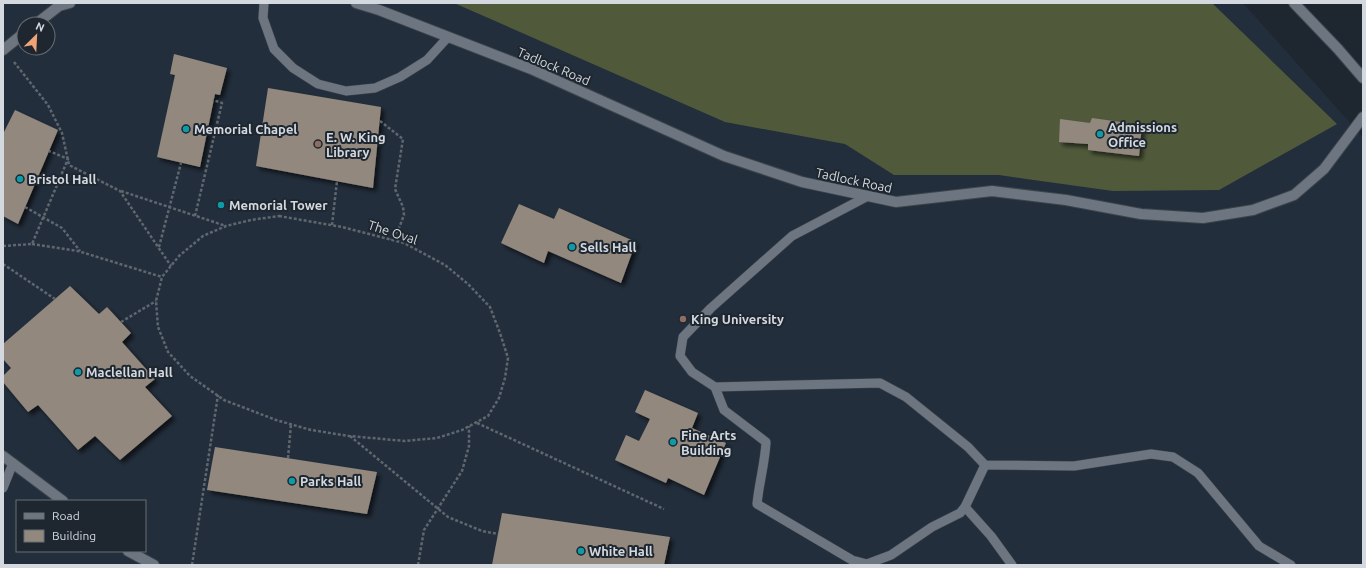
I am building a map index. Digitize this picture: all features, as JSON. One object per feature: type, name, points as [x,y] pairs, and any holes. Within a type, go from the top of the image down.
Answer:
[{"type":"street","points":[[46,16],[59,6],[70,3]]},
{"type":"street","name":"Tadlock Road","points":[[356,3],[379,10],[531,69],[724,156],[802,182],[896,202],[992,191],[1066,200],[1141,214],[1203,218],[1253,210],[1294,195],[1324,169],[1363,117]]},
{"type":"street","points":[[1294,3],[1338,49],[1363,78]]},
{"type":"street","points":[[4,49],[16,39]]},
{"type":"street","points":[[3,456],[62,500]]},
{"type":"street","points":[[129,552],[143,562],[154,565]]},
{"type":"lane","points":[[264,3],[263,18],[274,49],[293,68],[318,84],[346,91],[375,88],[400,77],[427,60],[448,37]]},
{"type":"lane","points":[[868,196],[792,236],[711,308],[682,337],[680,356],[692,372],[716,387],[880,383],[906,397],[968,447],[985,465],[1074,466],[1151,454],[1173,457],[1198,473],[1259,546],[1291,565]]},
{"type":"lane","points":[[716,387],[724,410],[766,442],[766,458],[759,483],[757,504],[852,560],[867,564],[891,555],[932,527],[960,513],[965,507],[985,465]]},
{"type":"lane","points":[[3,488],[13,463]]},
{"type":"lane","points":[[965,507],[991,536],[1012,565]]},
{"type":"path","points":[[4,49],[48,105],[62,132],[69,165],[120,191],[226,226]]},
{"type":"path","points":[[195,216],[222,103],[214,100]]},
{"type":"path","points":[[380,121],[403,139],[395,189],[403,206],[404,216],[399,228],[391,240]]},
{"type":"path","points":[[49,151],[68,159]]},
{"type":"path","points":[[32,244],[68,159]]},
{"type":"path","points":[[159,248],[181,163]]},
{"type":"path","points":[[332,225],[337,181]]},
{"type":"path","points":[[120,191],[171,266]]},
{"type":"path","points":[[25,207],[62,228],[81,252]]},
{"type":"path","name":"The Oval","points":[[279,216],[332,225],[404,243],[425,253],[445,265],[468,284],[490,308],[508,358],[505,378],[499,398],[488,416],[462,430],[437,438],[405,441],[349,436],[311,430],[224,400],[190,376],[168,352],[158,327],[156,301],[162,277],[179,256],[203,236],[226,226],[251,220],[279,216]]},
{"type":"path","points":[[3,246],[32,244],[81,252],[162,277]]},
{"type":"path","points":[[3,264],[55,299]]},
{"type":"path","points":[[121,322],[156,301]]},
{"type":"path","points":[[192,565],[218,395]]},
{"type":"path","points":[[476,422],[664,509]]},
{"type":"path","points":[[288,458],[291,424]]},
{"type":"path","points":[[418,565],[424,530],[462,471],[468,446],[469,426]]},
{"type":"path","points":[[349,436],[448,517],[482,531],[498,534]]},
{"type":"shaded area","name":"King University","points":[[3,3],[1243,3],[1363,137],[1363,565],[3,565]]},
{"type":"green space","points":[[454,3],[1212,3],[1337,124],[1219,190],[1113,191],[999,175],[894,175],[845,144],[725,122]]},
{"type":"building","name":"Memorial Chapel","points":[[174,54],[227,68],[220,95],[215,94],[200,167],[157,157],[175,75],[170,74]]},
{"type":"building","name":"E. W. King Library","points":[[268,88],[381,107],[373,188],[256,166]]},
{"type":"building","name":"Bristol Hall","points":[[15,110],[58,130],[18,224],[3,216],[3,134]]},
{"type":"building","name":"Admissions Office","points":[[1092,118],[1142,125],[1139,156],[1088,150],[1088,144],[1059,142],[1060,119],[1090,123]]},
{"type":"building","name":"Sells Hall","points":[[519,204],[554,219],[559,208],[636,242],[621,283],[548,251],[544,263],[501,243]]},
{"type":"building","name":"Maclellan Hall","points":[[70,286],[99,314],[107,307],[131,333],[122,342],[155,379],[145,387],[172,416],[120,460],[95,436],[78,450],[38,405],[28,412],[3,382],[3,376],[11,368],[3,359],[3,344]]},
{"type":"building","name":"Fine Arts Building","points":[[645,390],[698,413],[692,428],[726,443],[704,495],[668,478],[666,483],[615,460],[626,435],[639,441],[650,419],[635,412]]},
{"type":"building","name":"Parks Hall","points":[[215,447],[377,472],[367,514],[207,490]]},
{"type":"building","name":"White Hall","points":[[502,513],[670,537],[664,565],[492,565]]},
{"type":"place","name":"Memorial Chapel","points":[[186,129]]},
{"type":"place","name":"Admissions Office","points":[[1100,134]]},
{"type":"place","name":"E. W. King Library","points":[[318,144]]},
{"type":"place","name":"Bristol Hall","points":[[20,179]]},
{"type":"place","name":"Memorial Tower","points":[[221,205]]},
{"type":"place","name":"Sells Hall","points":[[572,247]]},
{"type":"place","name":"King University","points":[[683,319]]},
{"type":"place","name":"Maclellan Hall","points":[[78,372]]},
{"type":"place","name":"Fine Arts Building","points":[[673,442]]},
{"type":"place","name":"Parks Hall","points":[[292,481]]},
{"type":"place","name":"White Hall","points":[[581,551]]}]
